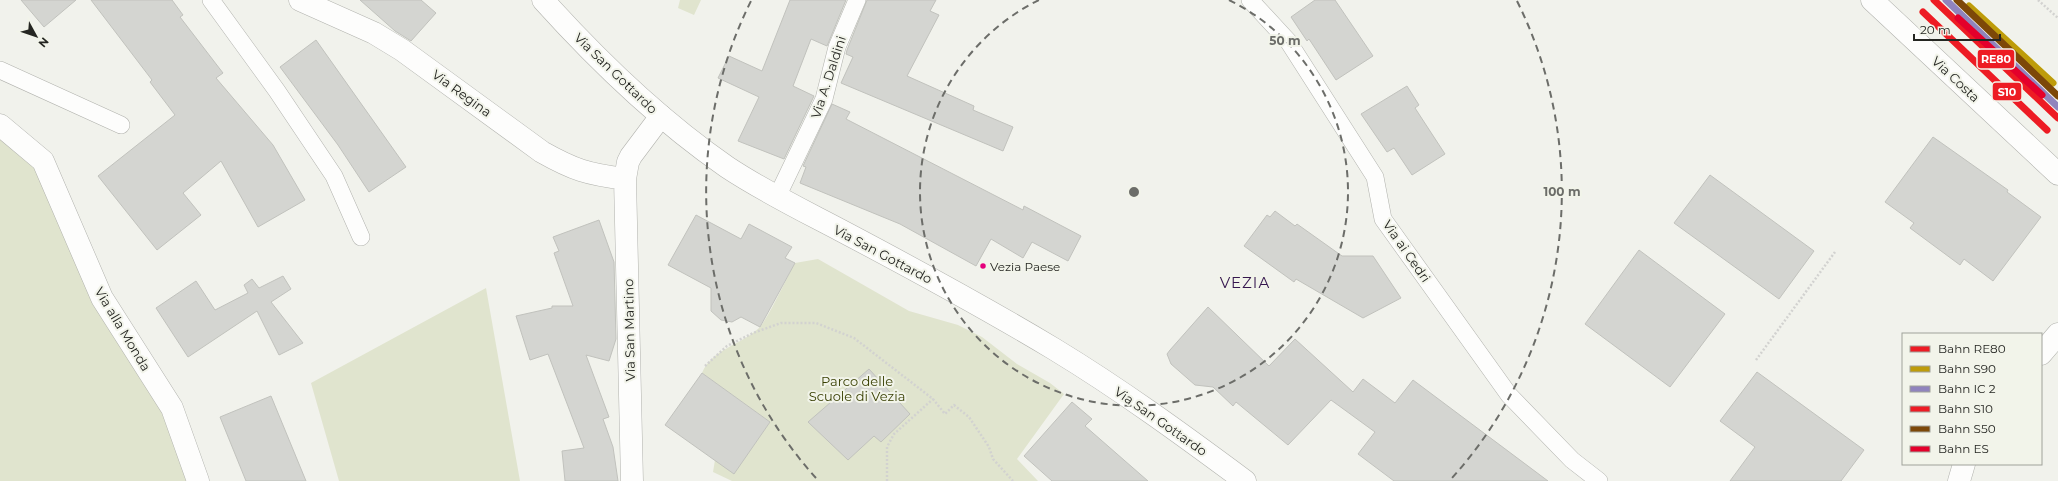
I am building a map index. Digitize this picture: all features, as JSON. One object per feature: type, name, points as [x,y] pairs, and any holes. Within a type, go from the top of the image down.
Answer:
[{"type":"street","name":"Via Regina","points":[[300,0],[374,34],[402,50],[542,152],[564,165],[594,175],[625,179]]},
{"type":"street","name":"Via San Gottardo","points":[[543,0],[604,63],[661,116],[728,168],[777,197],[961,295],[1054,349],[1125,394],[1245,481]]},
{"type":"street","name":"Via Costa","points":[[1872,0],[2058,174]]},
{"type":"street","name":"Via San Martino","points":[[632,481],[625,179],[628,162],[631,156],[661,116]]},
{"type":"street","name":"Via alla Monda","points":[[0,125],[43,161],[102,298],[172,408],[198,481]]},
{"type":"street","points":[[2042,353],[2058,334]]},
{"type":"street","points":[[1959,481],[1964,465]]},
{"type":"lane","points":[[211,0],[277,91],[334,176],[361,237]]},
{"type":"lane","name":"Via A. Daldini","points":[[777,197],[824,99],[836,47],[856,0]]},
{"type":"lane","name":"Via ai Cedri","points":[[1250,0],[1288,41],[1375,177],[1383,219],[1509,395],[1572,460],[1599,481]]},
{"type":"lane","points":[[0,70],[120,125]]},
{"type":"path","points":[[2038,0],[2058,18]]},
{"type":"path","points":[[1756,360],[1835,252]]},
{"type":"path","points":[[705,366],[727,346],[753,333],[781,323],[816,323],[854,338],[933,399],[945,414],[954,405],[968,417],[989,447],[993,459],[1013,481]]},
{"type":"path","points":[[887,481],[887,447],[894,434],[933,399]]},
{"type":"green space","points":[[680,0],[701,0],[694,15],[678,8]]},
{"type":"green space","points":[[0,125],[43,161],[198,481],[0,481]]},
{"type":"green space","name":"Parco delle Scuole di Vezia","points":[[818,259],[909,311],[958,325],[982,337],[1017,364],[1050,383],[1064,394],[1017,459],[1038,481],[732,481],[713,472],[715,460],[734,473],[770,422],[702,373],[713,358],[752,334],[759,328],[795,263]]},
{"type":"green space","points":[[486,288],[520,481],[339,481],[311,383]]},
{"type":"building","points":[[21,0],[76,0],[44,27]]},
{"type":"building","points":[[91,0],[172,0],[183,15],[180,17],[223,73],[216,78],[273,145],[305,200],[258,227],[221,161],[183,193],[201,215],[157,250],[98,176],[175,115],[150,82],[152,80]]},
{"type":"building","points":[[360,0],[421,0],[436,13],[411,41],[395,31]]},
{"type":"building","points":[[790,0],[846,0],[827,46],[811,39],[793,86],[814,96],[784,159],[738,141],[759,97],[718,78],[729,56],[762,71]]},
{"type":"building","points":[[867,0],[936,0],[930,11],[939,15],[907,76],[974,106],[973,110],[1013,127],[1003,151],[841,83],[853,57],[846,54],[847,50]]},
{"type":"building","points":[[1315,0],[1335,0],[1373,56],[1336,80],[1309,39],[1307,41],[1291,17]]},
{"type":"building","points":[[316,40],[406,167],[369,192],[338,145],[280,67]]},
{"type":"building","points":[[1407,86],[1419,105],[1415,108],[1445,154],[1412,175],[1394,148],[1387,152],[1361,114]]},
{"type":"building","points":[[832,104],[850,112],[846,119],[1023,210],[1024,206],[1081,236],[1068,261],[1032,242],[1023,258],[991,239],[976,266],[900,224],[800,183],[806,167],[803,166]]},
{"type":"building","points":[[1933,137],[2008,190],[2007,192],[2041,217],[1993,281],[1964,259],[1960,265],[1910,228],[1914,223],[1885,202]]},
{"type":"building","points":[[1710,175],[1814,251],[1779,299],[1674,223]]},
{"type":"building","points":[[1275,211],[1295,226],[1297,224],[1342,256],[1373,256],[1401,298],[1363,318],[1296,279],[1294,282],[1244,246],[1267,215],[1270,217]]},
{"type":"building","points":[[696,215],[741,239],[749,224],[792,247],[785,258],[795,263],[760,327],[741,317],[732,322],[721,320],[711,311],[711,288],[668,265]]},
{"type":"building","points":[[599,220],[614,262],[616,339],[609,361],[586,355],[609,417],[603,419],[613,447],[618,481],[565,481],[562,451],[584,448],[548,354],[530,360],[516,316],[552,308],[552,306],[573,306],[554,253],[559,251],[553,237]]},
{"type":"building","points":[[1639,250],[1725,314],[1670,387],[1585,324]]},
{"type":"building","points":[[283,276],[291,289],[271,302],[303,343],[279,355],[257,311],[188,357],[156,308],[196,281],[215,310],[248,293],[244,285],[252,279],[259,288]]},
{"type":"building","points":[[1208,307],[1269,366],[1295,339],[1353,392],[1363,379],[1395,403],[1413,380],[1548,481],[1394,481],[1358,454],[1375,432],[1331,400],[1288,445],[1236,402],[1233,406],[1213,387],[1195,385],[1171,364],[1167,354]]},
{"type":"building","points":[[869,369],[910,414],[881,442],[874,436],[848,460],[808,422]]},
{"type":"building","points":[[1757,372],[1864,450],[1841,481],[1730,481],[1755,447],[1720,421]]},
{"type":"building","points":[[702,373],[770,422],[734,474],[665,425]]},
{"type":"building","points":[[271,396],[306,481],[246,481],[220,417]]},
{"type":"building","points":[[1072,402],[1092,419],[1085,426],[1148,481],[1052,481],[1024,456]]},
{"type":"rail line","name":"RE80","points":[[1934,0],[2058,118]]},
{"type":"rail line","name":"S50","points":[[1957,0],[2058,96]]},
{"type":"rail line","name":"S90","points":[[1969,6],[2053,83]]},
{"type":"rail line","name":"S10","points":[[1923,12],[2047,130]]},
{"type":"rail line","name":"ES","points":[[1958,18],[2042,95]]},
{"type":"transit line","points":[[1946,0],[2058,107]]},
{"type":"place","name":"Vezia Paese","points":[[983,266]]},
{"type":"district","name":"VEZIA","points":[[1245,282]]}]
